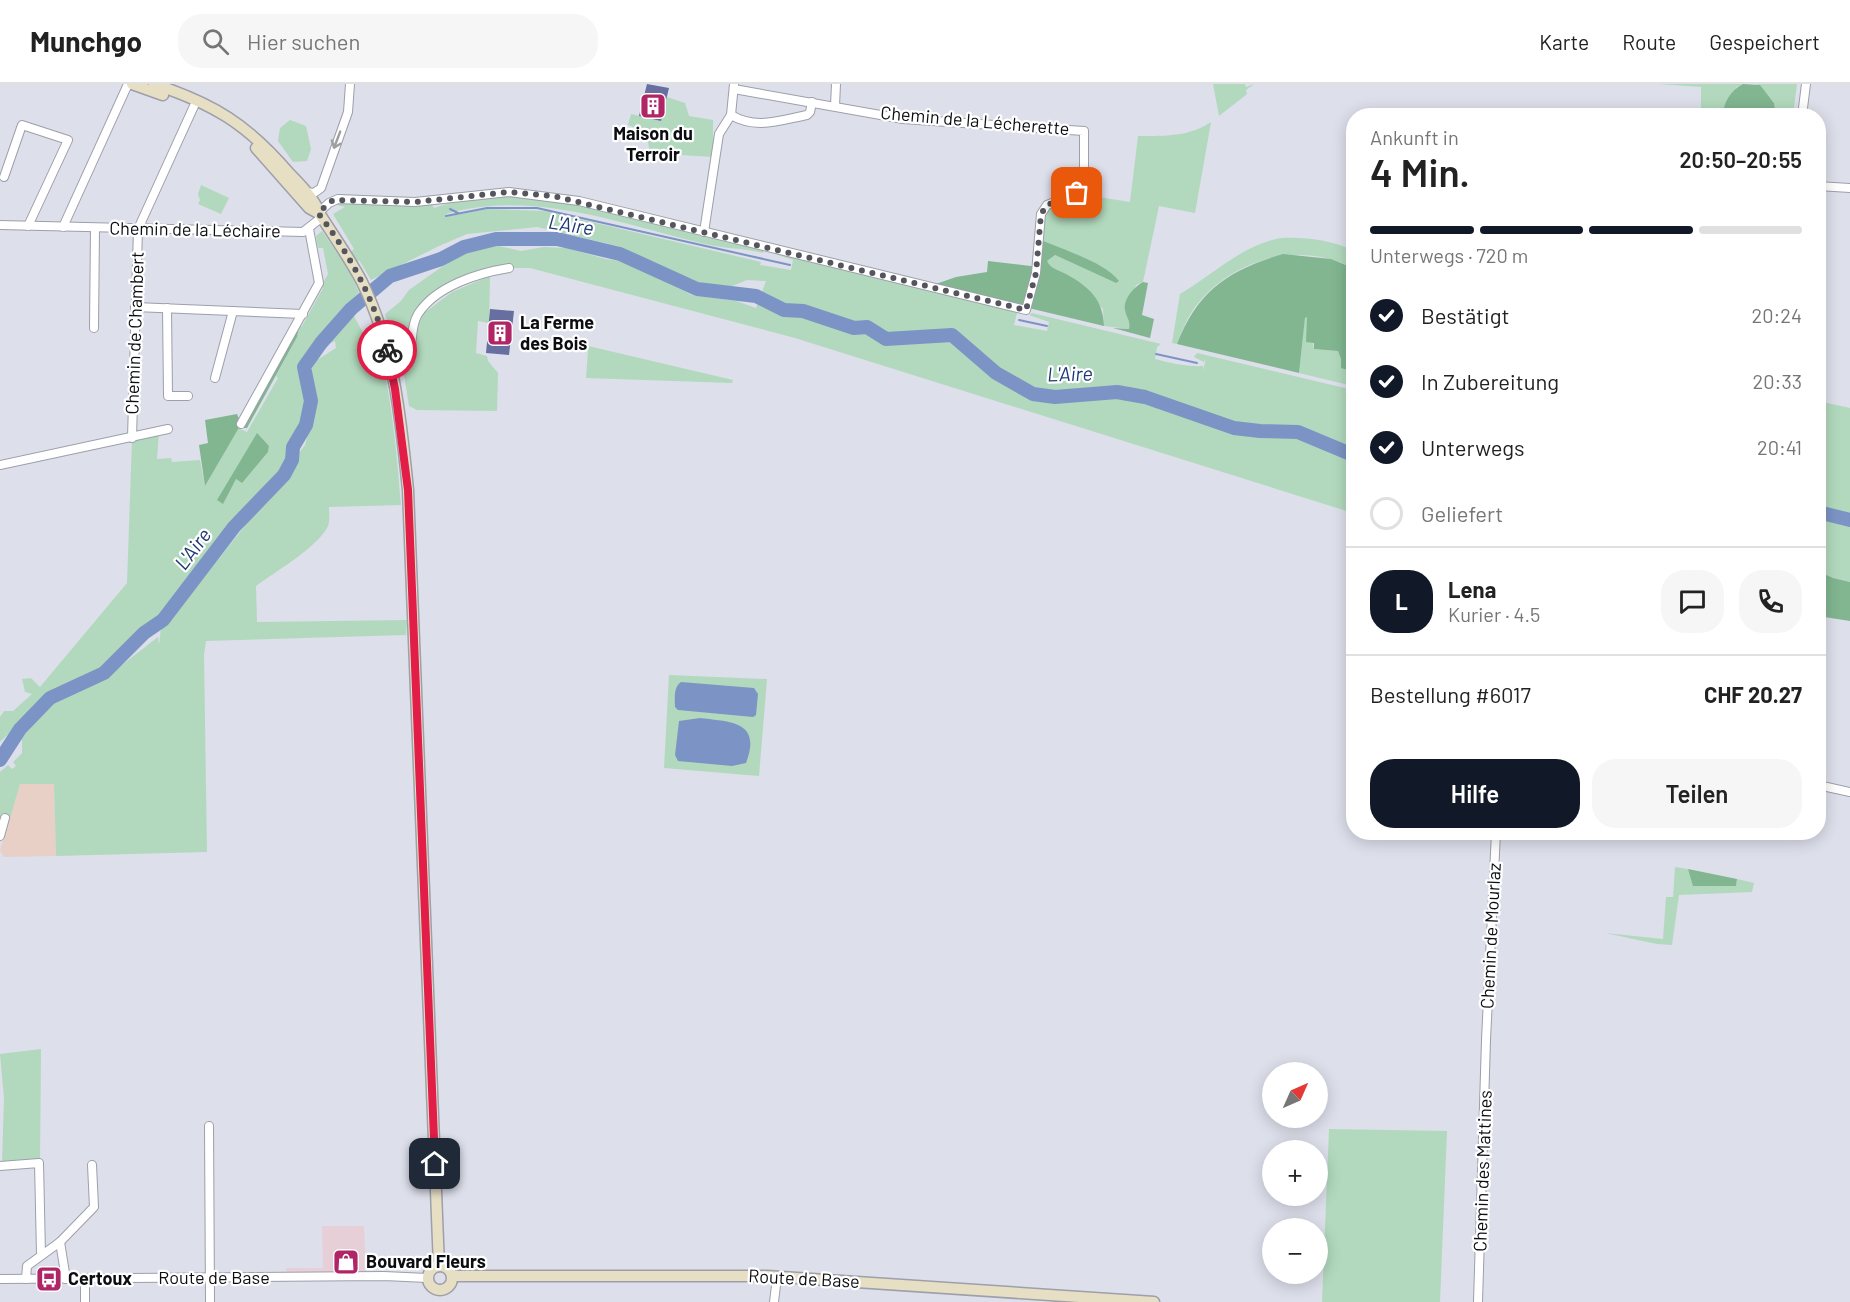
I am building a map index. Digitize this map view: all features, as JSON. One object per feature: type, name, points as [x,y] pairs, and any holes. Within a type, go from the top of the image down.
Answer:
[{"type":"main road","points":[[130,84],[194,106],[225,123],[247,140],[309,207],[320,215]]},
{"type":"main road","points":[[154,84],[199,101],[237,122],[271,153],[306,192],[317,206],[320,215],[335,236],[362,284],[386,345],[398,407],[408,490],[439,1266]]},
{"type":"main road","points":[[439,1266],[448,1269],[452,1276],[451,1285],[440,1296],[432,1288],[427,1278],[430,1270],[439,1266]]},
{"type":"main road","name":"Route de Base","points":[[452,1276],[777,1277],[1154,1302]]},
{"type":"street","points":[[63,227],[130,84]]},
{"type":"street","points":[[306,192],[314,194],[321,188],[348,112],[350,84]]},
{"type":"street","points":[[835,106],[836,84]]},
{"type":"street","points":[[1803,108],[1806,84]]},
{"type":"street","points":[[241,424],[320,281],[309,230],[329,203],[339,199],[415,202],[485,193],[518,192],[579,201],[704,232],[719,134],[731,115],[734,87]]},
{"type":"street","name":"Chemin de la Lécherette","points":[[704,232],[1026,310],[1036,273],[1041,214],[1047,205],[1077,193],[1084,184],[1084,131],[903,119],[734,87]]},
{"type":"street","points":[[731,115],[740,120],[771,124],[807,115],[812,102]]},
{"type":"street","points":[[138,229],[194,106]]},
{"type":"street","points":[[4,177],[22,125],[68,140],[28,226]]},
{"type":"street","points":[[1826,186],[1850,188]]},
{"type":"street","name":"Chemin de la Léchaire","points":[[0,225],[303,232],[309,230]]},
{"type":"street","points":[[94,328],[95,228]]},
{"type":"street","name":"Chemin de Chambert","points":[[132,438],[138,229]]},
{"type":"street","points":[[390,363],[404,357],[410,350],[416,318],[431,301],[461,282],[492,271],[509,268]]},
{"type":"street","points":[[135,307],[303,314]]},
{"type":"street","points":[[167,308],[168,396],[188,396]]},
{"type":"street","points":[[215,378],[233,311]]},
{"type":"street","points":[[0,465],[168,429]]},
{"type":"street","points":[[1826,787],[1850,792]]},
{"type":"street","points":[[0,836],[5,818]]},
{"type":"street","name":"Chemin de Mourlaz","points":[[1486,1040],[1496,840]]},
{"type":"street","name":"Chemin des Mattines","points":[[1479,1302],[1486,1040]]},
{"type":"street","points":[[209,1126],[210,1302]]},
{"type":"street","points":[[0,1166],[39,1163],[41,1254]]},
{"type":"street","points":[[26,1279],[27,1266],[60,1242],[94,1207],[92,1165]]},
{"type":"street","points":[[60,1242],[66,1279]]},
{"type":"street","points":[[774,1302],[777,1277]]},
{"type":"street","name":"Route de Base","points":[[0,1279],[427,1278]]},
{"type":"street","points":[[85,1279],[85,1302]]},
{"type":"shaded area","points":[[20,784],[54,784],[56,856],[4,857],[0,850]]},
{"type":"shaded area","points":[[322,1226],[364,1226],[366,1272],[287,1274],[286,1268],[323,1268]]},
{"type":"green space","points":[[1213,84],[1245,84],[1246,87],[1254,84],[1246,90],[1247,94],[1219,116]]},
{"type":"green space","points":[[1659,84],[1743,84],[1737,87],[1724,108],[1701,108],[1701,87]]},
{"type":"green space","points":[[1743,84],[1760,85],[1774,103],[1775,108],[1724,108],[1735,90]]},
{"type":"green space","points":[[1757,84],[1797,84],[1794,108],[1775,108],[1774,102]]},
{"type":"green space","points":[[667,97],[685,103],[689,116],[713,120],[713,157],[650,153],[646,132],[628,125],[631,114],[661,121]]},
{"type":"green space","points":[[290,120],[306,126],[311,149],[307,161],[293,162],[278,141],[280,128]]},
{"type":"green space","points":[[1211,122],[1195,213],[1159,206],[1143,282],[1136,285],[1125,311],[1130,324],[1129,329],[1104,326],[1103,309],[1065,274],[1051,268],[1047,261],[1055,255],[1116,283],[1041,240],[1043,216],[1051,205],[1080,194],[1130,202],[1138,136],[1167,136],[1185,133]]},
{"type":"green space","points":[[201,185],[229,198],[221,214],[198,204]]},
{"type":"green space","points":[[502,194],[556,199],[764,248],[763,253],[712,246],[609,219],[544,207],[511,205],[479,207],[446,214],[446,217],[487,209],[545,211],[761,262],[760,265],[791,270],[793,260],[775,254],[776,251],[1020,310],[1014,325],[1047,331],[1049,322],[1029,315],[1032,313],[1161,344],[1157,347],[1155,359],[1203,366],[1203,370],[1206,359],[1204,362],[1194,357],[1197,353],[1346,388],[1346,511],[795,338],[530,268],[509,268],[508,265],[471,273],[427,300],[407,343],[398,352],[385,314],[401,301],[409,290],[462,254],[476,248],[494,245],[521,251],[544,247],[566,248],[627,262],[692,295],[736,301],[756,308],[766,281],[747,280],[730,287],[696,282],[618,246],[537,227],[467,234],[371,280],[359,260],[350,273],[359,292],[325,329],[297,368],[303,379],[307,406],[301,427],[290,447],[282,471],[232,522],[155,621],[141,630],[102,671],[59,689],[42,701],[0,742],[0,717],[4,711],[13,711],[32,694],[25,692],[22,679],[31,678],[40,687],[127,583],[132,440],[159,432],[157,459],[171,458],[172,462],[200,460],[205,486],[238,428],[247,432],[278,378],[276,376],[297,337],[296,330],[302,326],[323,288],[321,286],[328,274],[323,248],[318,248],[316,236],[322,231],[342,260],[354,249],[333,214],[345,207],[337,205],[336,202],[431,203],[434,208],[458,200]],"holes":[[[257,434],[269,446],[268,452],[242,482],[236,479],[232,485]]]},
{"type":"green space","points":[[1281,238],[1300,238],[1335,244],[1346,248],[1346,265],[1311,256],[1289,255],[1247,266],[1210,290],[1192,311],[1177,344],[1172,343],[1180,294],[1241,254]]},
{"type":"green space","points":[[1041,240],[1094,262],[1113,274],[1119,281],[1116,283],[1055,255],[1047,261],[1053,268],[1088,289],[1098,301],[1104,326],[933,285],[956,277],[987,272],[988,261],[1039,267]]},
{"type":"green space","points":[[1283,254],[1331,259],[1346,265],[1346,370],[1341,368],[1338,351],[1314,349],[1314,343],[1306,342],[1307,317],[1305,318],[1299,373],[1177,344],[1185,325],[1206,296],[1231,275]]},
{"type":"green space","points":[[490,276],[489,323],[478,321],[476,353],[487,356],[488,361],[498,373],[497,411],[417,410],[409,406],[403,368],[416,349],[417,328],[424,313],[452,292]]},
{"type":"green space","points":[[1143,282],[1148,283],[1142,315],[1154,319],[1150,338],[1113,328],[1129,329],[1125,310],[1127,298]]},
{"type":"green space","points":[[350,316],[354,316],[363,333],[372,325],[384,369],[392,414],[401,505],[329,507],[329,524],[315,543],[256,586],[257,622],[407,620],[406,635],[206,641],[204,654],[207,852],[56,856],[54,784],[20,784],[9,822],[2,819],[0,825],[0,772],[8,765],[12,769],[16,766],[13,762],[22,753],[22,739],[26,730],[54,701],[85,685],[101,681],[158,637],[159,645],[161,627],[166,625],[244,527],[253,510],[292,473],[296,457],[305,445],[313,414],[314,393],[311,390],[311,370],[317,360],[336,348],[335,341],[328,344],[327,339]]},
{"type":"green space","points":[[1305,317],[1308,317],[1314,349],[1338,351],[1341,368],[1346,370],[1346,384],[1299,373]]},
{"type":"green space","points":[[296,330],[297,337],[247,428],[244,428],[243,424]]},
{"type":"green space","points":[[567,341],[733,380],[732,383],[586,378],[588,350],[566,346]]},
{"type":"green space","points":[[1826,403],[1850,408],[1850,582],[1826,575]]},
{"type":"green space","points":[[237,414],[241,424],[205,486],[199,445],[208,443],[205,420]]},
{"type":"green space","points":[[257,433],[269,446],[268,452],[242,483],[236,479],[223,504],[217,500]]},
{"type":"green space","points":[[1826,575],[1850,582],[1850,621],[1826,617]]},
{"type":"green space","points":[[669,675],[767,679],[759,776],[664,768]]},
{"type":"green space","points":[[1675,867],[1688,869],[1694,886],[1736,886],[1737,879],[1754,883],[1752,892],[1679,895],[1672,945],[1605,933],[1663,939],[1666,897],[1673,897]]},
{"type":"green space","points":[[1688,869],[1737,879],[1736,886],[1693,886]]},
{"type":"green space","points":[[41,1049],[40,1161],[2,1163],[4,1098],[0,1054]]},
{"type":"green space","points":[[1329,1129],[1447,1131],[1440,1302],[1322,1302],[1323,1284],[1328,1284],[1328,1218],[1325,1218],[1326,1206],[1328,1206]]},
{"type":"water","points":[[681,682],[754,688],[758,694],[756,715],[753,717],[678,710],[675,707],[675,693]]},
{"type":"water","points":[[700,718],[732,723],[747,731],[750,749],[746,763],[732,766],[678,761],[675,755],[679,721]]},
{"type":"building","name":"Maison du Terroir","points":[[647,84],[669,88],[661,121],[639,116]]},
{"type":"building","name":"La Ferme des Bois","points":[[490,309],[514,311],[509,355],[486,353]]},
{"type":"waterway","points":[[446,216],[487,208],[537,208],[790,265]]},
{"type":"waterway","points":[[450,209],[458,213]]},
{"type":"waterway","name":"L'Aire","points":[[0,760],[20,729],[50,698],[104,673],[144,633],[163,620],[234,527],[284,475],[292,460],[293,447],[306,425],[311,401],[304,367],[321,343],[351,309],[390,276],[441,259],[464,247],[496,239],[557,239],[620,254],[697,289],[756,296],[784,310],[803,311],[854,328],[867,327],[886,339],[952,335],[996,373],[1033,394],[1055,397],[1117,392],[1145,397],[1234,428],[1298,432],[1346,452]]},
{"type":"waterway","points":[[1019,320],[1047,326]]},
{"type":"waterway","points":[[1156,354],[1197,363]]},
{"type":"waterway","name":"L'Aire","points":[[1826,514],[1850,520]]},
{"type":"way so far","points":[[387,350],[369,297],[342,248],[318,213],[333,200],[415,202],[509,192],[553,196],[1026,310],[1036,273],[1043,208],[1077,193]]},
{"type":"place","name":"Maison du Terroir","points":[[653,106]]},
{"type":"place","name":"La Ferme des Bois","points":[[500,333]]},
{"type":"place","name":"Bouvard Fleurs","points":[[346,1262]]},
{"type":"place","name":"Certoux","points":[[49,1279]]},
{"type":"route","points":[[387,350],[395,389],[408,490],[435,1164]]}]
